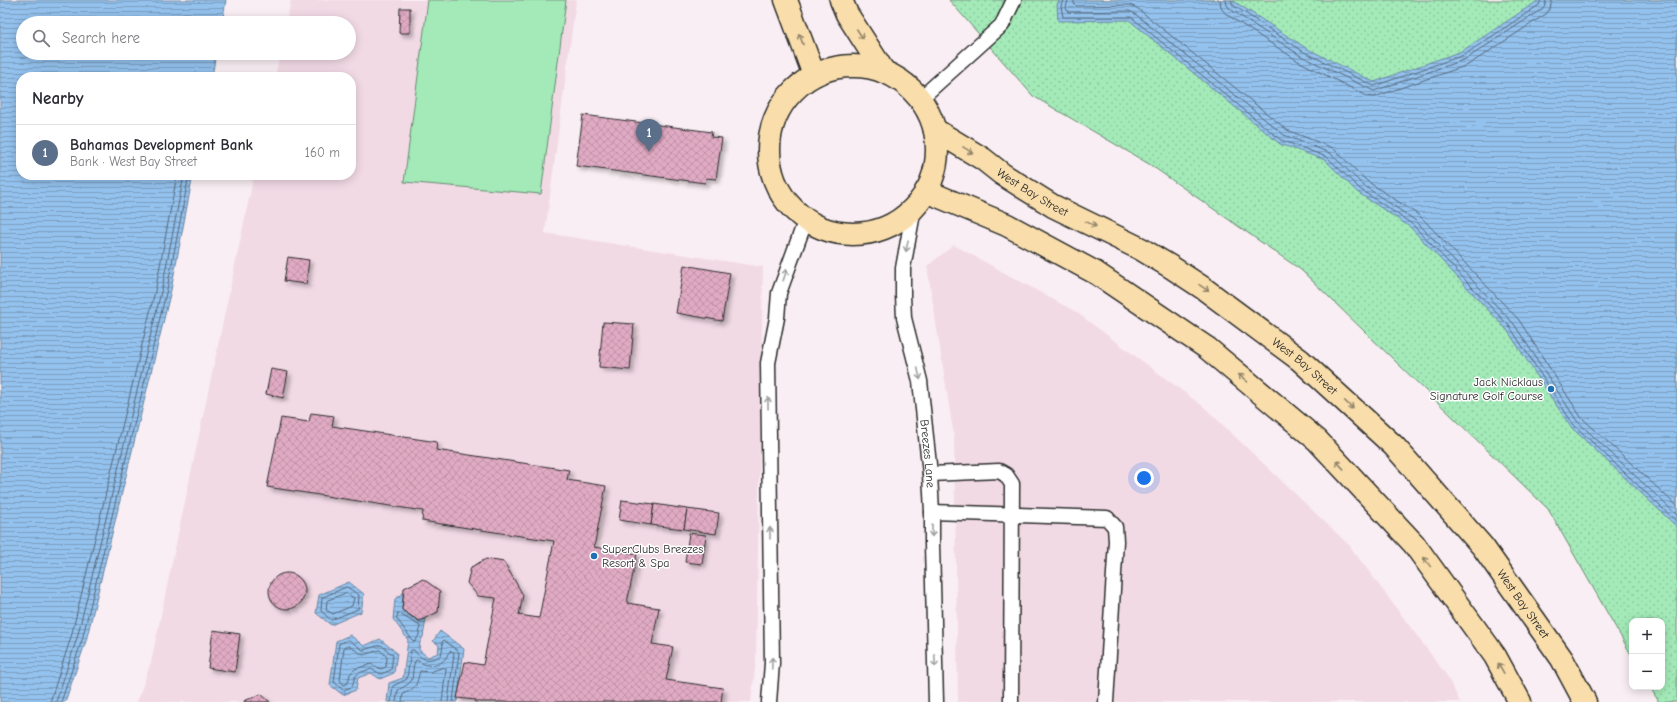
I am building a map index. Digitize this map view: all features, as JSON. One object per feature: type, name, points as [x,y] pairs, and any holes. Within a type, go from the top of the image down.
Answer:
[{"type":"main road","points":[[786,0],[814,75]]},
{"type":"main road","points":[[841,0],[847,14],[884,72]]},
{"type":"main road","points":[[837,67],[870,67],[884,72],[909,87],[920,99],[929,114],[935,130],[937,146],[934,170],[920,199],[903,218],[890,225],[865,233],[853,234],[836,232],[819,226],[806,219],[794,210],[784,196],[776,183],[771,165],[769,146],[772,128],[780,110],[794,90],[814,75],[837,67]]},
{"type":"main road","name":"West Bay Street","points":[[935,130],[1053,206],[1142,249],[1171,267],[1204,288],[1300,360],[1394,446],[1483,547],[1562,659],[1585,702]]},
{"type":"main road","points":[[920,199],[1007,225],[1096,273],[1207,348],[1317,440],[1414,544],[1495,656],[1520,702]]},
{"type":"lane","points":[[920,99],[1002,25],[1014,0]]},
{"type":"lane","name":"Breezes Lane","points":[[920,199],[902,268],[904,318],[920,381],[930,474],[936,702]]},
{"type":"lane","points":[[769,702],[772,663],[768,363],[777,318],[779,293],[806,219]]},
{"type":"lane","points":[[930,474],[999,471],[1006,475],[1012,484],[1010,702]]},
{"type":"lane","points":[[932,512],[1107,518],[1115,527],[1116,540],[1106,702]]},
{"type":"shaded area","points":[[291,0],[576,0],[545,233],[763,267],[756,661],[751,702],[137,702],[151,662],[253,180],[356,180],[356,72],[276,72],[279,60],[356,60],[356,16],[288,16]]},
{"type":"shaded area","points":[[954,245],[1076,312],[1204,407],[1349,545],[1447,676],[1460,702],[958,702],[954,437],[927,266]]},
{"type":"green space","points":[[428,0],[566,0],[541,194],[404,182]]},
{"type":"green space","name":"Jack Nicklaus Signature Golf Course","points":[[949,0],[1677,0],[1677,702],[1659,702],[1652,690],[1665,690],[1665,618],[1629,618],[1629,651],[1548,509],[1301,270],[1149,164],[1033,96]]},
{"type":"water","points":[[0,0],[226,0],[223,16],[16,16],[16,60],[215,60],[213,72],[16,72],[16,180],[192,180],[171,290],[86,641],[65,702],[0,702]]},
{"type":"water","points":[[1060,0],[1232,0],[1306,48],[1374,82],[1462,51],[1539,0],[1677,0],[1677,527],[1570,426],[1507,330],[1410,227],[1357,192],[1325,160],[1280,144],[1129,20],[1058,21],[1057,4]]},
{"type":"water","points":[[349,582],[364,594],[361,612],[331,625],[316,613],[319,595]]},
{"type":"water","points":[[403,593],[402,610],[419,621],[426,619],[419,650],[428,657],[438,653],[439,645],[433,641],[440,631],[464,649],[457,702],[387,702],[389,683],[403,678],[408,640],[393,619],[395,599]]},
{"type":"water","points":[[350,635],[364,646],[380,639],[397,653],[394,673],[380,679],[371,673],[358,678],[356,690],[343,695],[330,685],[336,641]]},
{"type":"building","points":[[400,8],[410,8],[410,33],[399,33]]},
{"type":"building","points":[[583,115],[712,132],[711,137],[722,138],[716,179],[706,178],[705,183],[576,166]]},
{"type":"building","points":[[288,257],[309,260],[306,284],[284,281]]},
{"type":"building","points":[[684,265],[730,273],[722,321],[676,313]]},
{"type":"building","points":[[603,322],[634,324],[630,370],[599,367]]},
{"type":"building","points":[[271,369],[288,372],[283,398],[266,394]]},
{"type":"building","name":"SuperClubs Breezes Resort & Spa","points":[[311,413],[334,416],[332,426],[437,442],[436,450],[569,470],[567,480],[606,486],[594,547],[637,554],[627,603],[659,608],[652,644],[673,647],[666,680],[723,688],[721,702],[475,702],[476,700],[457,698],[465,662],[483,665],[496,598],[478,596],[467,583],[471,567],[486,559],[504,562],[523,595],[519,615],[539,618],[554,541],[422,521],[423,511],[267,487],[281,418],[309,422]]},
{"type":"building","points":[[622,500],[654,504],[651,525],[619,520]]},
{"type":"building","points":[[654,504],[687,509],[684,529],[651,525]]},
{"type":"building","points":[[687,509],[719,513],[716,534],[684,529]]},
{"type":"building","points":[[689,533],[706,535],[702,564],[685,562]]},
{"type":"building","points":[[291,573],[300,578],[304,584],[304,598],[300,604],[291,609],[283,609],[274,604],[270,598],[269,587],[274,578],[280,574]]},
{"type":"building","points":[[423,579],[440,591],[438,612],[419,621],[402,610],[404,588]]},
{"type":"building","points":[[213,630],[240,634],[235,672],[208,668]]},
{"type":"building","points":[[261,694],[270,702],[244,702],[244,701]]},
{"type":"place","name":"Bahamas Development Bank","points":[[649,152]]},
{"type":"place","name":"Jack Nicklaus Signature Golf Course","points":[[1551,389]]},
{"type":"place","name":"SuperClubs Breezes Resort & Spa","points":[[594,556]]}]
